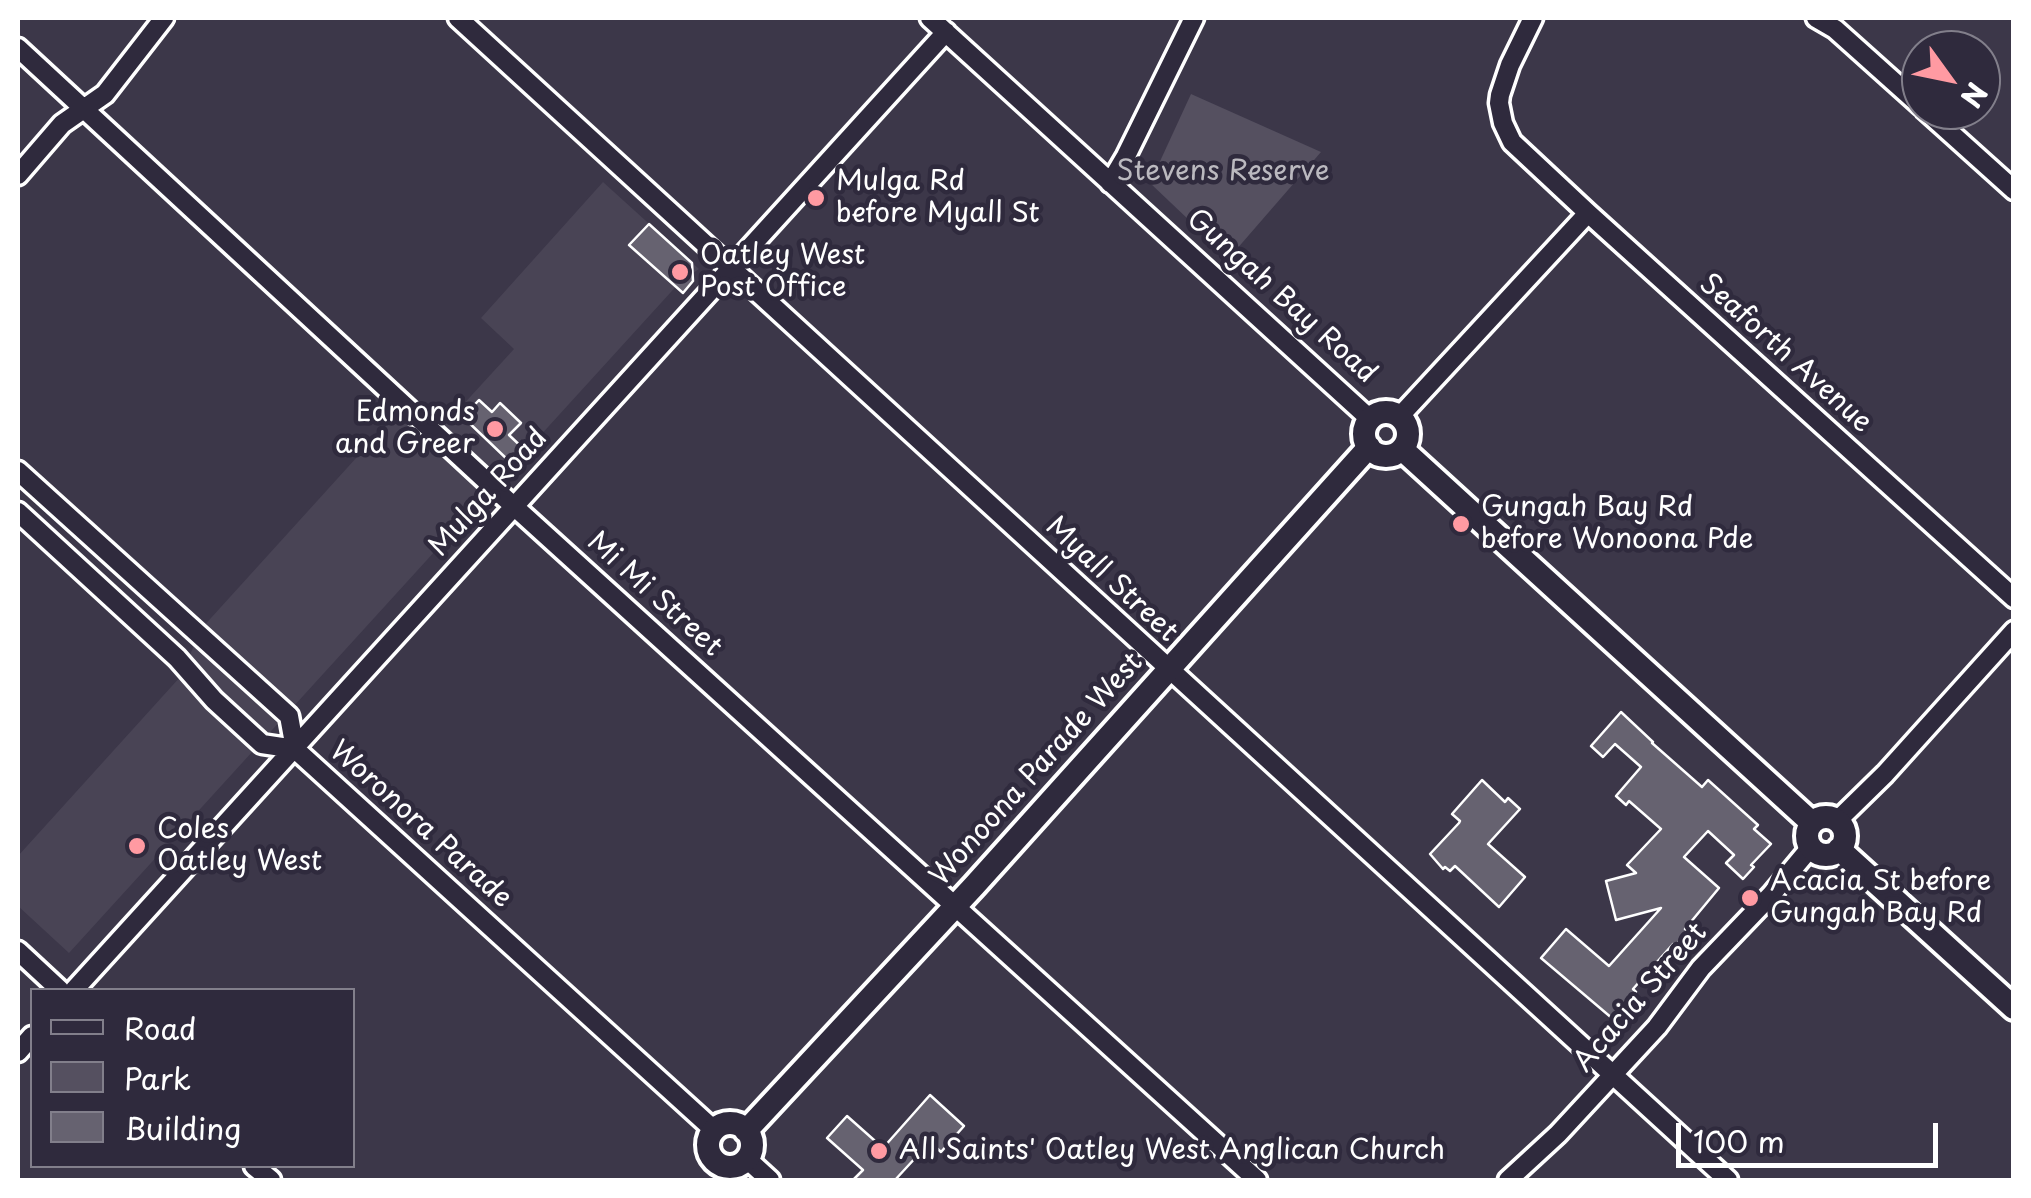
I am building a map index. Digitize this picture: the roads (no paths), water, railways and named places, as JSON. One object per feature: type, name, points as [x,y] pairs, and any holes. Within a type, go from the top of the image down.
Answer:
[{"type":"street","points":[[18,175],[62,124],[105,94],[164,18]]},
{"type":"street","name":"Myall Street","points":[[458,18],[1728,1180]]},
{"type":"street","name":"Gungah Bay Road","points":[[930,18],[1370,419]]},
{"type":"street","points":[[1110,183],[1194,18]]},
{"type":"street","name":"Seaforth Avenue","points":[[1533,18],[1504,80],[1499,103],[1502,122],[1512,142],[2014,598]]},
{"type":"street","points":[[1823,19],[1901,88]]},
{"type":"street","name":"Mulga Road","points":[[76,988],[946,32]]},
{"type":"street","name":"Mi Mi Street","points":[[18,48],[514,506],[1257,1180]]},
{"type":"street","points":[[1947,130],[2014,190]]},
{"type":"street","points":[[1400,416],[1588,213]]},
{"type":"street","points":[[1381,412],[1400,416],[1408,428],[1402,449],[1385,456],[1369,447],[1365,430],[1370,419],[1381,412]]},
{"type":"street","name":"Wonoona Parade West","points":[[746,1131],[955,906],[1369,447]]},
{"type":"street","points":[[1402,449],[1812,823]]},
{"type":"street","name":"Woronora Parade","points":[[18,471],[289,716],[295,749],[714,1130]]},
{"type":"street","points":[[18,512],[177,658],[214,700],[262,744],[295,749]]},
{"type":"street","points":[[50,542],[71,519]]},
{"type":"street","points":[[1837,821],[1885,774],[2014,631]]},
{"type":"street","points":[[177,658],[199,635]]},
{"type":"street","points":[[1824,817],[1837,821],[1844,831],[1839,849],[1828,854],[1816,852],[1807,835],[1812,823],[1824,817]]},
{"type":"street","name":"Acacia Street","points":[[1508,1180],[1612,1076],[1668,1014],[1713,955],[1811,847]]},
{"type":"street","points":[[1839,849],[2014,1008]]},
{"type":"street","points":[[18,952],[58,988]]},
{"type":"street","points":[[734,1124],[746,1131],[752,1142],[750,1154],[735,1167],[708,1171],[708,1143],[714,1130],[734,1124]]},
{"type":"street","points":[[746,1159],[770,1180]]},
{"type":"place","name":"Mulga Rd before Myall St","points":[[816,198]]},
{"type":"place","name":"Oatley West Post Office","points":[[680,272]]},
{"type":"place","name":"Edmonds and Greer","points":[[495,429]]},
{"type":"place","name":"Gungah Bay Rd before Wonoona Pde","points":[[1461,524]]},
{"type":"place","name":"Coles Oatley West","points":[[137,846]]},
{"type":"place","name":"Acacia St before Gungah Bay Rd","points":[[1750,898]]},
{"type":"place","name":"All Saints' Oatley West Anglican Church","points":[[879,1151]]},
{"type":"park label","name":"Stevens Reserve","points":[[1223,172]]}]
